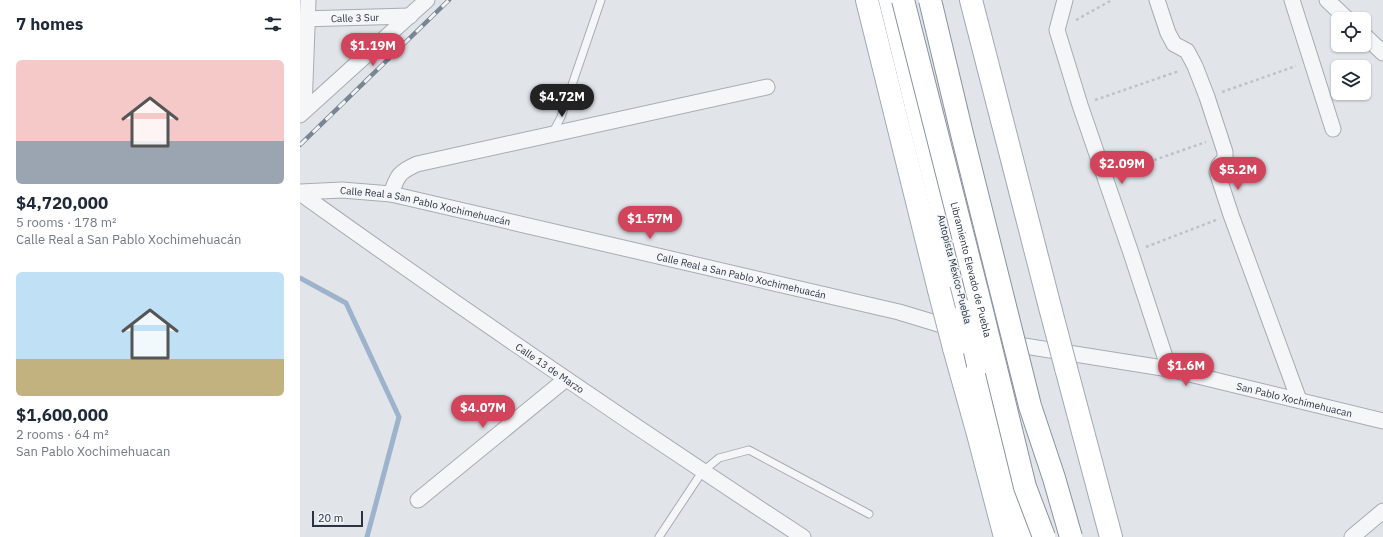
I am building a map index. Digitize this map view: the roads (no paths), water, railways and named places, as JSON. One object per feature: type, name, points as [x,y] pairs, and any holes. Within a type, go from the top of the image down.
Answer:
[{"type":"main road","points":[[868,0],[939,290],[1005,537]]},
{"type":"main road","name":"Autopista México-Puebla","points":[[890,0],[978,364],[1024,537]]},
{"type":"main road","name":"Libramiento Elevado de Puebla","points":[[903,0],[1025,487],[1044,537]]},
{"type":"main road","points":[[930,0],[1030,406],[1054,478],[1071,537]]},
{"type":"main road","points":[[940,0],[1026,357],[1066,537]]},
{"type":"main road","points":[[971,0],[1111,537]]},
{"type":"street","points":[[302,113],[304,19],[308,0]]},
{"type":"street","points":[[302,113],[427,0]]},
{"type":"street","points":[[1065,0],[1057,30],[1080,104],[1169,369]]},
{"type":"street","points":[[1157,0],[1168,33],[1174,44],[1187,51],[1195,66],[1207,96],[1225,152],[1225,159],[1217,172],[1299,400]]},
{"type":"street","points":[[1292,0],[1333,129]]},
{"type":"street","points":[[1327,0],[1340,12]]},
{"type":"street","name":"Calle 3 Sur","points":[[304,19],[410,16]]},
{"type":"street","points":[[1371,42],[1383,53]]},
{"type":"street","points":[[391,194],[397,177],[406,169],[416,164],[767,87]]},
{"type":"street","name":"Calle Real a San Pablo Xochimehuacán","points":[[300,192],[342,190],[391,194],[899,312],[993,341]]},
{"type":"street","name":"Calle 13 de Marzo","points":[[300,192],[566,379],[702,472],[803,537]]},
{"type":"street","name":"San Pablo Xochimehuacan","points":[[993,341],[1169,369],[1383,420]]},
{"type":"street","points":[[418,500],[566,379]]},
{"type":"street","points":[[1352,537],[1383,511]]},
{"type":"lane","points":[[551,134],[561,117],[601,0]]},
{"type":"lane","points":[[659,537],[702,472],[719,458],[749,450],[869,514]]},
{"type":"waterway","points":[[300,278],[346,303],[399,417],[367,537]]},
{"type":"railway","points":[[300,145],[449,0]]}]
